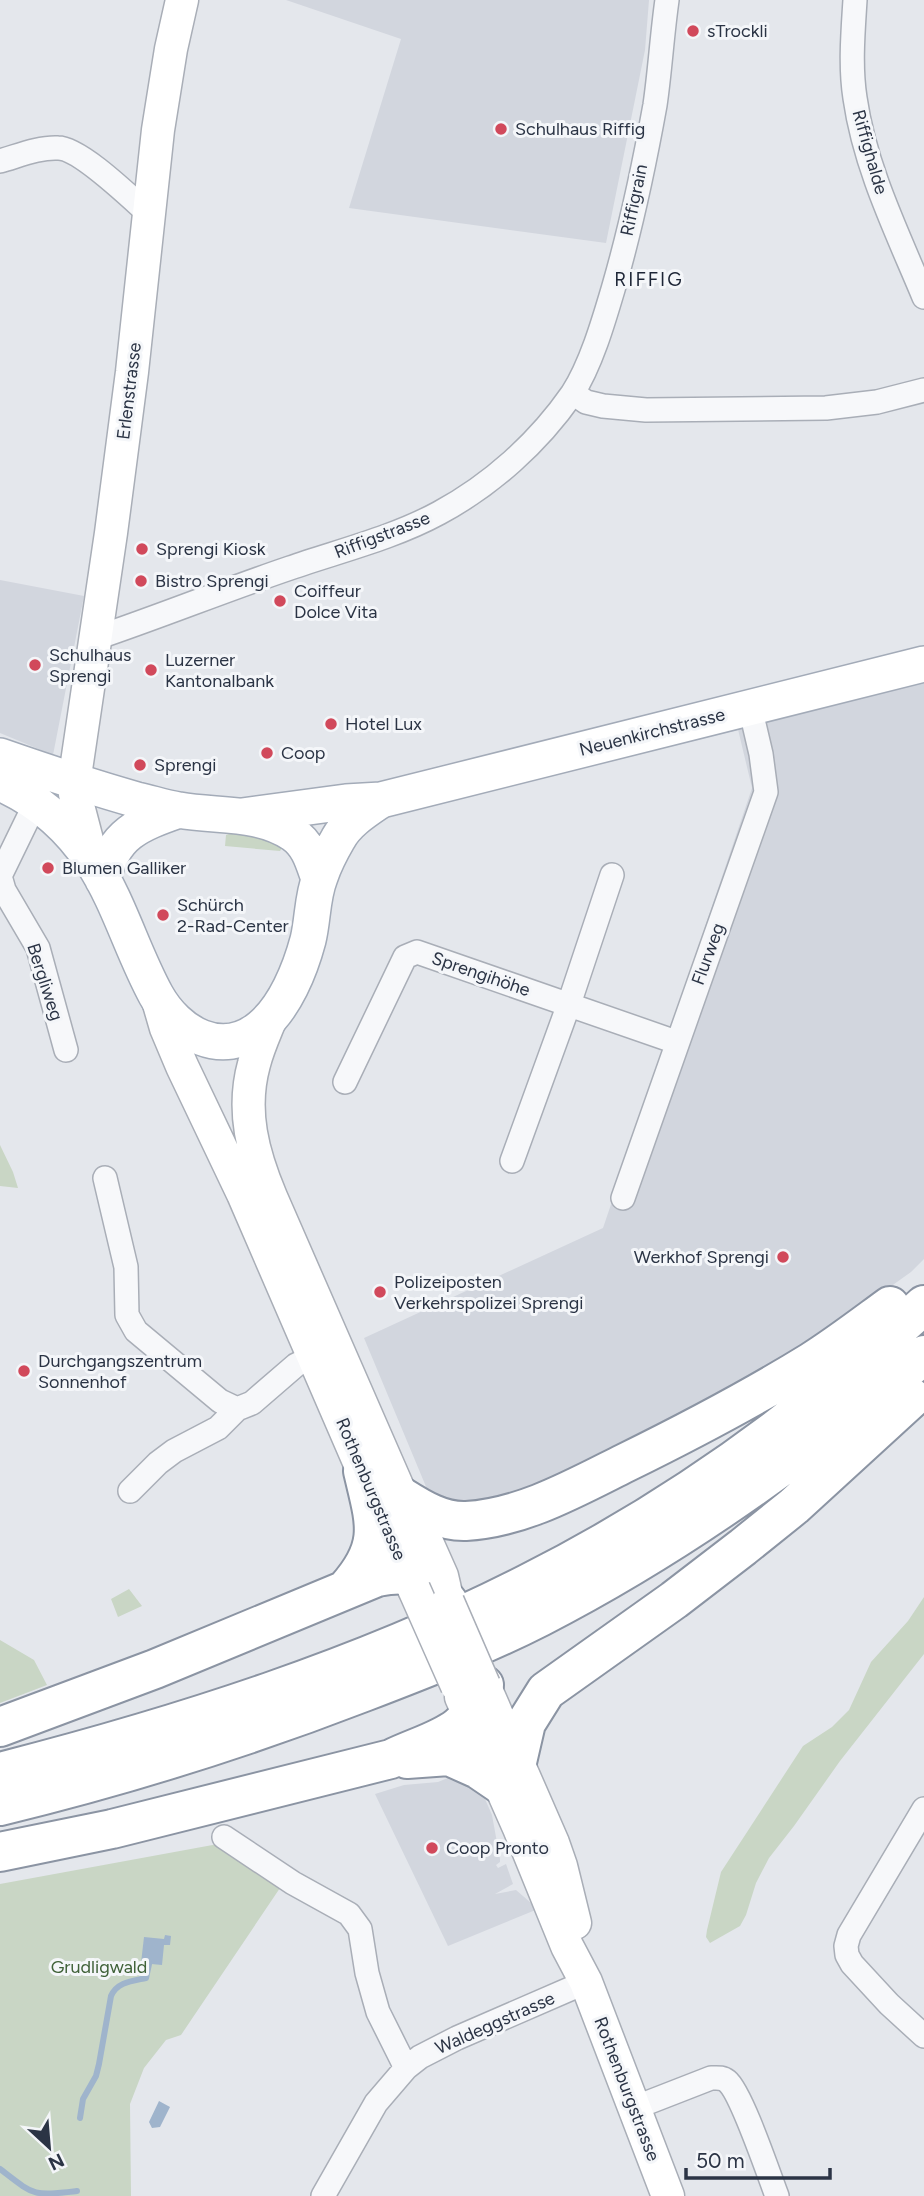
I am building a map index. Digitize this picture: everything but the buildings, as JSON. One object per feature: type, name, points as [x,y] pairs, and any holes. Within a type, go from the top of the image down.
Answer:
[{"type":"highway","points":[[402,1497],[434,1515],[456,1521],[494,1517],[536,1505],[657,1447],[770,1386],[824,1354],[924,1279]]},
{"type":"highway","points":[[0,1772],[180,1722],[310,1676],[435,1628],[526,1585],[623,1531],[734,1461],[806,1407],[924,1305]]},
{"type":"highway","points":[[0,1805],[55,1793],[193,1753],[322,1708],[449,1659],[538,1618],[639,1562],[754,1488],[855,1413],[924,1355]]},
{"type":"highway","points":[[0,1852],[112,1829],[391,1759],[447,1735],[472,1696],[514,1699],[546,1691],[674,1600],[794,1506],[924,1387]]},
{"type":"highway","points":[[347,1588],[363,1570],[375,1535],[374,1516],[363,1471]]},
{"type":"highway","points":[[0,1727],[155,1668],[377,1577],[428,1585]]},
{"type":"highway","points":[[391,1759],[449,1756],[478,1769],[509,1773],[526,1723],[546,1691]]},
{"type":"main road","name":"Erlenstrasse","points":[[74,783],[130,386],[158,131],[182,0]]},
{"type":"main road","name":"Neuenkirchstrasse","points":[[381,800],[924,664]]},
{"type":"main road","points":[[0,756],[74,783],[179,810],[242,816],[268,822],[292,833],[303,843],[311,855],[319,879]]},
{"type":"main road","points":[[0,783],[36,802],[62,823],[98,871]]},
{"type":"main road","points":[[74,783],[98,871],[156,996],[190,1032],[206,1040],[225,1042],[242,1039],[259,1028],[271,1018],[287,994],[307,940],[319,879],[338,837],[350,823],[381,800]]},
{"type":"main road","points":[[242,816],[381,800]]},
{"type":"main road","points":[[98,871],[125,835],[149,821],[179,810]]},
{"type":"main road","name":"Rothenburgstrasse","points":[[156,996],[182,1066],[243,1194],[426,1540],[428,1585]]},
{"type":"main road","name":"Rothenburgstrasse","points":[[271,1018],[251,1077],[248,1111],[250,1133],[263,1180],[325,1351],[363,1471],[428,1585],[472,1696],[509,1773],[561,1866],[586,1983],[668,2196]]},
{"type":"street","name":"Riffigrain","points":[[573,393],[605,317],[622,257],[655,105],[667,0]]},
{"type":"street","name":"Riffighalde","points":[[855,0],[855,96],[866,151],[924,297]]},
{"type":"street","points":[[0,162],[48,148],[62,148],[80,156],[149,214]]},
{"type":"street","points":[[573,393],[586,402],[603,406],[646,410],[826,408],[877,402],[924,390]]},
{"type":"street","name":"Riffigstrasse","points":[[96,638],[410,527],[439,513],[484,485],[522,453],[573,393]]},
{"type":"street","name":"Flurweg","points":[[623,1198],[766,792],[761,754],[750,707]]},
{"type":"street","name":"Bergliweg","points":[[36,802],[0,876],[4,890],[38,948],[66,1050]]},
{"type":"street","points":[[512,1161],[612,876]]},
{"type":"street","name":"Sprengihöhe","points":[[345,1082],[405,957],[417,952],[676,1042]]},
{"type":"street","points":[[105,1178],[125,1267],[127,1315],[136,1331],[220,1401],[237,1409]]},
{"type":"street","points":[[130,1491],[174,1451],[218,1427],[237,1409],[252,1403],[291,1368],[325,1351]]},
{"type":"street","points":[[924,1809],[849,1934],[846,1945],[852,1964],[889,2004],[924,2036]]},
{"type":"street","points":[[223,1837],[293,1883],[349,1914],[360,1929],[367,1973],[378,2012],[407,2068]]},
{"type":"street","name":"Waldeggstrasse","points":[[323,2196],[376,2103],[420,2057],[457,2038],[586,1983]]},
{"type":"street","points":[[634,2108],[721,2077],[738,2095],[777,2196]]},
{"type":"shaded area","name":"Schulhaus Riffig","points":[[286,0],[649,0],[645,50],[606,243],[349,208],[401,39]]},
{"type":"shaded area","name":"Schulhaus Sprengi","points":[[0,580],[84,596],[53,755],[0,733]]},
{"type":"shaded area","points":[[924,676],[924,1259],[911,1272],[796,1354],[659,1429],[494,1505],[432,1501],[364,1338],[603,1228],[752,788],[736,721]]},
{"type":"shaded area","points":[[455,1775],[485,1799],[492,1815],[500,1859],[496,1865],[498,1868],[506,1864],[513,1884],[495,1894],[516,1890],[538,1909],[448,1946],[375,1794],[404,1785],[438,1782]]},
{"type":"green space","points":[[235,832],[270,837],[282,848],[280,851],[225,846],[226,835]]},
{"type":"green space","points":[[0,1145],[13,1172],[18,1188],[0,1186]]},
{"type":"green space","points":[[129,1589],[142,1606],[118,1617],[111,1599]]},
{"type":"green space","points":[[924,1597],[924,1654],[840,1761],[769,1858],[756,1883],[740,1926],[710,1943],[706,1937],[707,1930],[721,1872],[803,1746],[832,1727],[849,1710],[871,1662],[908,1621]]},
{"type":"green space","points":[[0,1640],[34,1660],[47,1685],[0,1703]]},
{"type":"green space","name":"Grudligwald","points":[[218,1844],[280,1888],[181,2035],[166,2040],[144,2068],[130,2104],[131,2196],[0,2196],[0,1884]]},
{"type":"water","points":[[165,1935],[171,1936],[170,1945],[164,1945],[162,1965],[141,1963],[144,1937],[164,1939]]},
{"type":"water","points":[[159,2101],[170,2107],[160,2127],[152,2128],[149,2122]]},
{"type":"waterway","points":[[80,2118],[83,2099],[96,2076],[111,1996],[121,1985],[146,1978],[149,1964]]},
{"type":"waterway","points":[[0,2169],[20,2185],[35,2192],[77,2191]]},
{"type":"place","name":"sTrockli","points":[[693,31]]},
{"type":"place","name":"Schulhaus Riffig","points":[[501,129]]},
{"type":"place","name":"Sprengi Kiosk","points":[[142,549]]},
{"type":"place","name":"Bistro Sprengi","points":[[141,581]]},
{"type":"place","name":"Coiffeur Dolce Vita","points":[[280,601]]},
{"type":"place","name":"Schulhaus Sprengi","points":[[35,665]]},
{"type":"place","name":"Luzerner Kantonalbank","points":[[151,670]]},
{"type":"place","name":"Hotel Lux","points":[[331,724]]},
{"type":"place","name":"Coop","points":[[267,753]]},
{"type":"place","name":"Sprengi","points":[[140,765]]},
{"type":"place","name":"Blumen Galliker","points":[[48,868]]},
{"type":"place","name":"Schürch 2-Rad-Center","points":[[163,915]]},
{"type":"place","name":"Werkhof Sprengi","points":[[783,1257]]},
{"type":"place","name":"Polizeiposten Verkehrspolizei Sprengi","points":[[380,1292]]},
{"type":"place","name":"Durchgangszentrum Sonnenhof","points":[[24,1371]]},
{"type":"place","name":"Coop Pronto","points":[[432,1848]]},
{"type":"district","name":"RIFFIG","points":[[649,279]]}]
